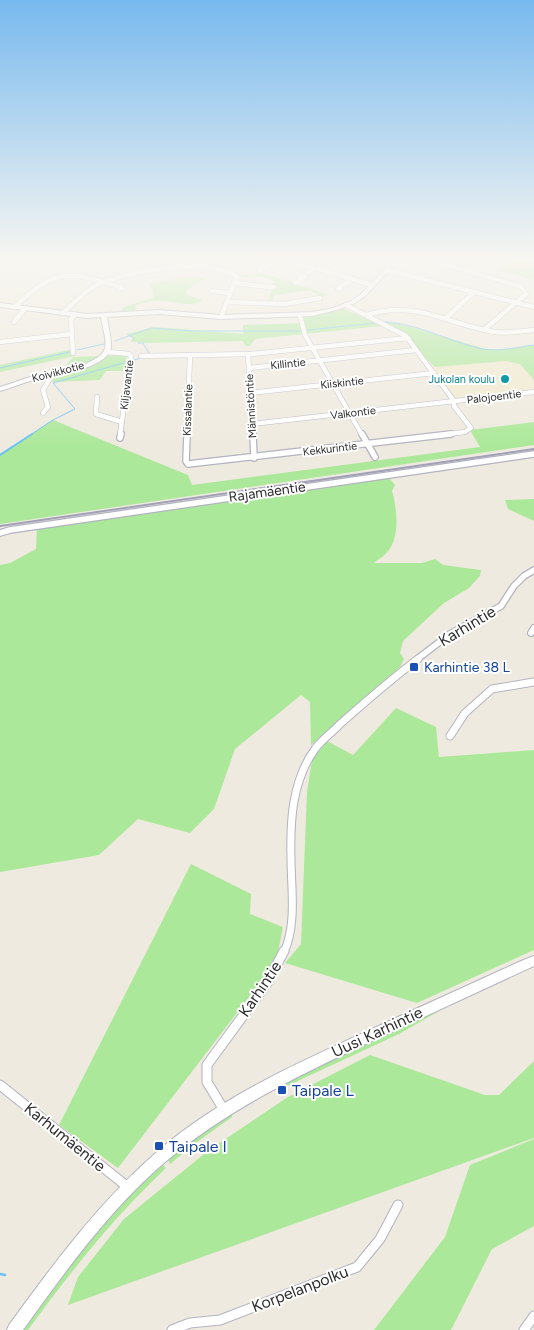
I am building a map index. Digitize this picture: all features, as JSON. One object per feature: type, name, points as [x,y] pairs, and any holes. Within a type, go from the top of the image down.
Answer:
[{"type":"street","points":[[71,323],[73,353]]},
{"type":"street","points":[[105,323],[108,352]]},
{"type":"street","points":[[302,323],[305,335],[375,457]]},
{"type":"street","points":[[383,323],[408,338],[454,401]]},
{"type":"street","points":[[464,323],[498,332],[534,330]]},
{"type":"street","points":[[485,329],[492,323]]},
{"type":"street","points":[[0,342],[72,334]]},
{"type":"street","points":[[141,356],[248,354],[408,338]]},
{"type":"street","name":"Killintie","points":[[249,368],[416,350]]},
{"type":"street","name":"Koivikkotie","points":[[0,389],[37,377],[68,371],[100,359],[108,352]]},
{"type":"street","name":"Kiljavantie","points":[[108,352],[129,354],[131,356],[120,438]]},
{"type":"street","name":"Männistöntie","points":[[248,354],[254,458]]},
{"type":"street","name":"Kissalantie","points":[[188,464],[186,460],[190,355]]},
{"type":"street","name":"Kiiskintie","points":[[250,393],[434,373]]},
{"type":"street","points":[[43,413],[48,407],[43,390],[52,375]]},
{"type":"street","name":"Palojoentie","points":[[454,401],[534,392]]},
{"type":"street","points":[[97,397],[96,414],[122,422]]},
{"type":"street","name":"Kekkurintie","points":[[188,464],[254,458],[470,430],[471,428],[454,406],[454,401]]},
{"type":"street","name":"Valkontie","points":[[252,424],[454,401]]},
{"type":"street","name":"Rajamäentie","points":[[0,533],[10,530],[534,454]]},
{"type":"street","name":"Karhintie","points":[[224,1110],[207,1082],[207,1065],[267,983],[287,945],[292,930],[290,839],[293,801],[300,777],[315,748],[357,707],[389,680],[450,634],[501,606],[518,581],[534,570]]},
{"type":"street","points":[[450,736],[465,712],[484,694],[492,689],[534,682]]},
{"type":"street","name":"Uusi Karhintie","points":[[224,1110],[294,1071],[534,961]]},
{"type":"street","name":"Karhumäentie","points":[[0,1085],[129,1188]]},
{"type":"street","points":[[14,1330],[82,1242],[129,1188],[189,1135],[224,1110]]},
{"type":"street","name":"Korpelanpolku","points":[[172,1330],[187,1323],[208,1323],[220,1320],[357,1267],[380,1239],[398,1206]]},
{"type":"street","points":[[524,1330],[534,1316]]},
{"type":"shaded area","points":[[506,361],[520,364],[534,380],[534,392],[454,401],[429,367]]},
{"type":"green space","points":[[376,323],[383,326],[255,339],[250,346],[246,346],[242,341],[143,343],[132,341],[133,338],[126,334],[155,327],[243,334],[243,325]]},
{"type":"green space","points":[[380,323],[404,325],[486,349],[501,350],[534,345],[534,380],[520,364],[506,361],[435,367],[419,352],[408,337]]},
{"type":"green space","points":[[73,349],[75,356],[0,372],[0,365]]},
{"type":"green space","points":[[126,355],[127,371],[106,371],[100,380],[52,381],[73,357]]},
{"type":"green space","points":[[53,420],[188,475],[192,485],[480,447],[470,430],[534,422],[534,445],[0,524],[0,455]]},
{"type":"green space","points":[[386,474],[395,485],[392,491],[396,513],[395,537],[386,554],[374,563],[422,563],[435,559],[443,565],[481,570],[480,576],[469,588],[444,603],[403,641],[400,653],[404,659],[400,667],[311,745],[310,702],[301,695],[235,749],[214,809],[190,833],[138,819],[99,855],[0,872],[0,565],[10,563],[36,549],[37,527]]},
{"type":"green space","points":[[534,499],[534,521],[508,509],[505,500]]},
{"type":"green space","points":[[396,708],[436,727],[439,757],[534,750],[534,950],[417,1003],[285,963],[301,944],[307,792],[312,760],[327,741],[353,755]]},
{"type":"green space","points":[[191,864],[251,894],[250,914],[283,927],[276,962],[118,1168],[59,1125]]},
{"type":"green space","points":[[451,1004],[399,1034],[287,1086],[285,1084],[297,1074]]},
{"type":"green space","points":[[370,1055],[485,1095],[499,1095],[534,1061],[534,1138],[68,1305],[78,1277],[124,1219],[209,1150],[288,1097]]},
{"type":"green space","points":[[232,1113],[232,1117],[170,1164],[167,1157],[193,1137]]},
{"type":"green space","points":[[534,1139],[534,1226],[492,1249],[451,1330],[374,1330],[445,1237],[470,1165]]},
{"type":"green space","points":[[161,1163],[166,1168],[128,1206],[93,1246],[28,1330],[19,1330],[106,1219]]},
{"type":"waterway","points":[[308,330],[375,323]]},
{"type":"waterway","points":[[394,323],[407,325],[470,346],[489,350],[534,345]]},
{"type":"waterway","points":[[130,336],[151,328],[193,331],[300,331]]},
{"type":"waterway","points":[[115,341],[130,336]]},
{"type":"waterway","points":[[130,336],[134,338],[132,341]]},
{"type":"waterway","points":[[138,343],[143,343],[149,353],[148,355]]},
{"type":"waterway","points":[[77,350],[104,344]]},
{"type":"waterway","points":[[0,368],[69,352]]},
{"type":"waterway","points":[[30,435],[75,409],[53,383],[141,358]]},
{"type":"waterway","points":[[0,455],[32,434]]},
{"type":"waterway","points":[[0,1274],[5,1275]]},
{"type":"railway","points":[[0,526],[534,449]]},
{"type":"place","name":"Jukolan koulu","points":[[505,379]]},
{"type":"place","name":"Karhintie 38 L","points":[[414,667]]},
{"type":"place","name":"Taipale L","points":[[282,1090]]},
{"type":"place","name":"Taipale I","points":[[159,1146]]}]
